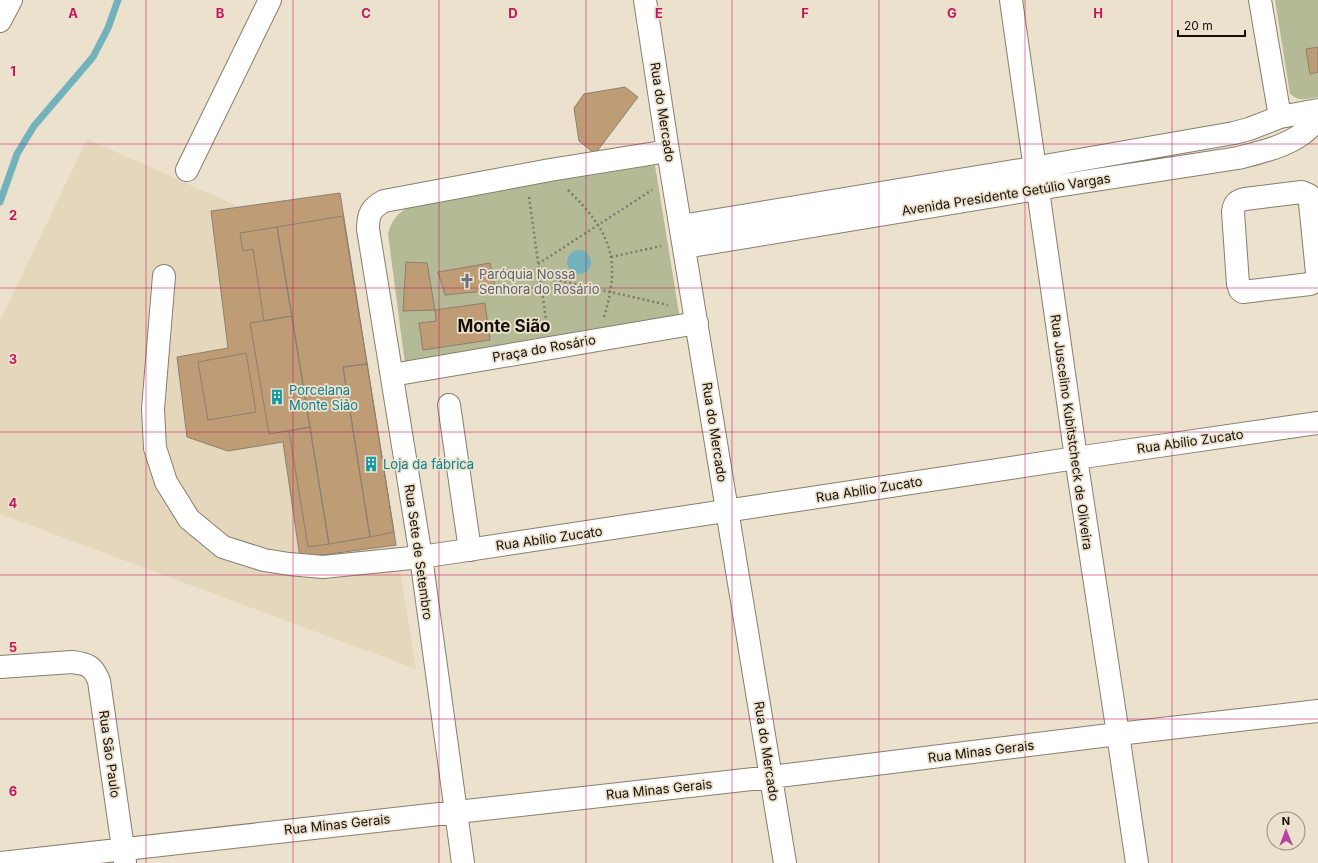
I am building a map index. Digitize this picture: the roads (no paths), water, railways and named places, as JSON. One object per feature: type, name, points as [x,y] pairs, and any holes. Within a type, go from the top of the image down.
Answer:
[{"type":"street","points":[[0,21],[11,0]]},
{"type":"street","points":[[187,170],[270,0]]},
{"type":"street","name":"Rua do Mercado","points":[[645,0],[668,151],[785,863]]},
{"type":"street","name":"Rua Juscelino Kubitstcheck de Oliveira","points":[[1011,0],[1035,178],[1137,863]]},
{"type":"street","points":[[1260,0],[1280,117]]},
{"type":"street","name":"Avenida Presidente Getúlio Vargas","points":[[683,237],[1035,178],[1234,133],[1280,117],[1318,110]]},
{"type":"street","name":"Avenida Presidente Getúlio Vargas","points":[[1035,178],[1238,158],[1268,150],[1289,142],[1304,133],[1318,119]]},
{"type":"street","name":"Rua Sete de Setembro","points":[[463,863],[421,557],[368,229],[368,218],[376,205],[384,201],[550,170],[668,151]]},
{"type":"street","points":[[1302,192],[1309,195],[1314,202],[1317,273],[1316,281],[1310,284],[1273,289],[1245,292],[1240,290],[1238,284],[1233,212],[1236,203],[1245,198],[1302,192]]},
{"type":"street","name":"Rua Abílio Zucato","points":[[164,276],[153,409],[155,448],[166,482],[189,519],[223,547],[264,560],[289,564],[323,567],[421,557],[1318,423]]},
{"type":"street","name":"Praça do Rosário","points":[[392,375],[596,339],[696,317]]},
{"type":"street","points":[[449,405],[470,550]]},
{"type":"street","name":"Rua São Paulo","points":[[0,667],[72,662],[81,663],[91,667],[96,673],[99,681],[124,856]]},
{"type":"street","name":"Rua Minas Gerais","points":[[0,863],[124,856],[456,811],[771,777],[1318,711]]},
{"type":"water","points":[[574,250],[584,250],[591,257],[591,267],[584,274],[574,274],[567,267],[567,257]]},
{"type":"waterway","points":[[0,202],[17,154],[34,126],[93,57],[108,28],[118,0]]},
{"type":"place","name":"Paróquia Nossa Senhora do Rosário","points":[[467,281]]},
{"type":"place","name":"Porcelana Monte Sião","points":[[277,397]]},
{"type":"place","name":"Loja da fábrica","points":[[371,464]]},
{"type":"district","name":"Monte Sião","points":[[504,326]]}]
